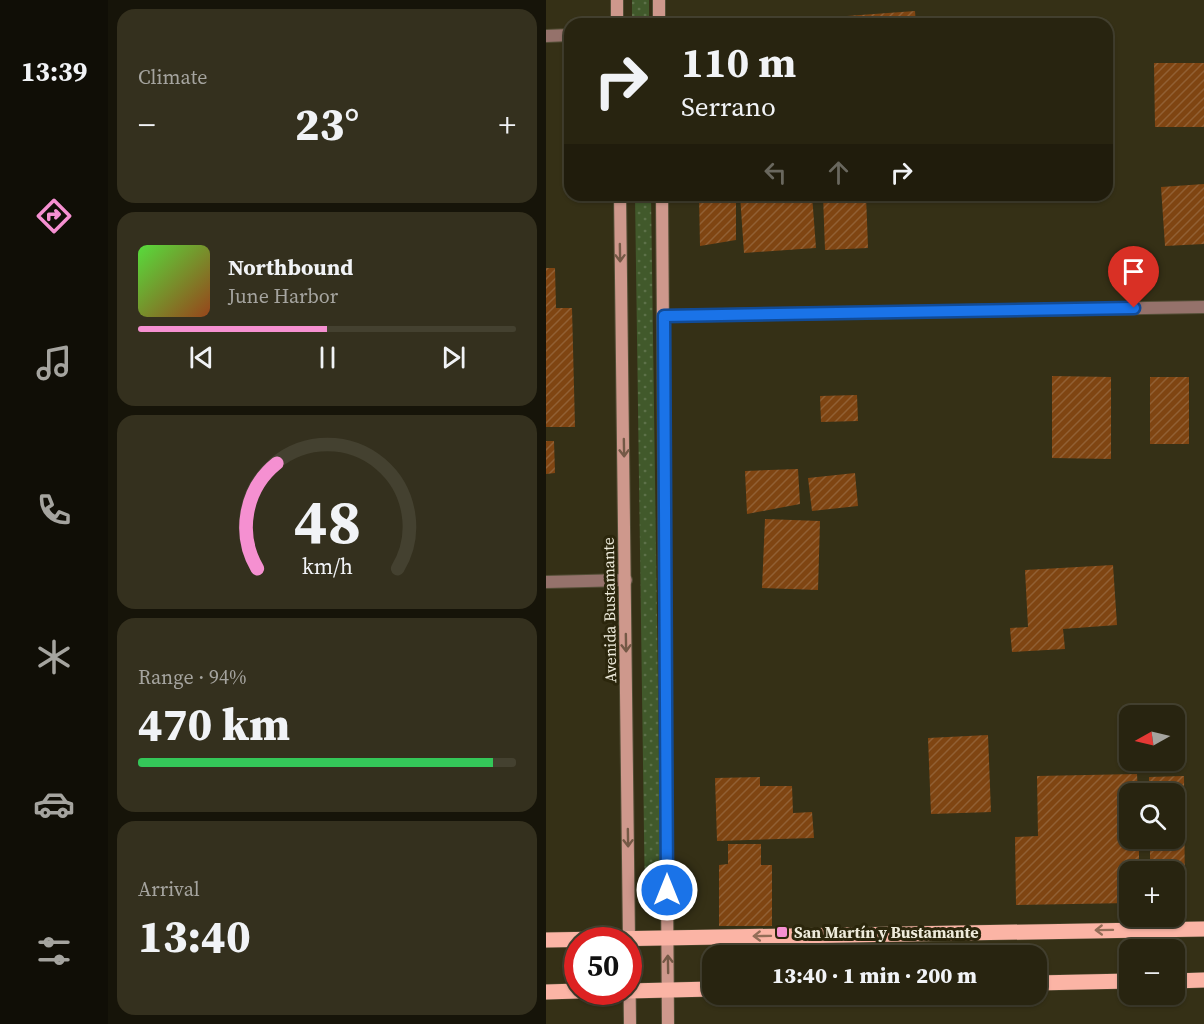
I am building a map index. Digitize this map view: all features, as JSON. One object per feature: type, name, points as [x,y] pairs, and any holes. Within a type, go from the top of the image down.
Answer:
[{"type":"main road","points":[[617,0],[617,18]]},
{"type":"main road","points":[[658,0],[659,18]]},
{"type":"main road","name":"Avenida Bustamante","points":[[620,201],[629,927]]},
{"type":"main road","points":[[662,201],[668,1024]]},
{"type":"main road","points":[[642,939],[1204,929]]},
{"type":"main road","points":[[546,940],[564,940]]},
{"type":"main road","points":[[1185,981],[1204,980]]},
{"type":"main road","points":[[1047,983],[1119,981]]},
{"type":"main road","points":[[642,990],[702,989]]},
{"type":"main road","points":[[546,992],[564,992]]},
{"type":"main road","name":"Avenida Bustamante","points":[[629,1005],[630,1024]]},
{"type":"street","points":[[546,36],[564,35]]},
{"type":"street","points":[[664,316],[1204,307]]},
{"type":"street","points":[[546,582],[626,579]]},
{"type":"green space","points":[[632,0],[649,0],[649,18],[632,18]]},
{"type":"green space","points":[[635,201],[651,201],[661,904],[645,905]]},
{"type":"building","points":[[915,11],[916,18],[847,18],[847,16]]},
{"type":"building","points":[[1154,63],[1204,63],[1204,127],[1155,127]]},
{"type":"building","points":[[1204,184],[1204,244],[1165,246],[1161,187]]},
{"type":"building","points":[[699,201],[736,201],[736,240],[700,246]]},
{"type":"building","points":[[740,201],[812,201],[816,248],[744,253]]},
{"type":"building","points":[[823,201],[866,201],[868,248],[825,250]]},
{"type":"building","points":[[546,268],[555,268],[556,308],[572,308],[575,427],[546,427]]},
{"type":"building","points":[[1052,376],[1111,377],[1111,459],[1052,458]]},
{"type":"building","points":[[1150,377],[1189,377],[1189,444],[1150,444]]},
{"type":"building","points":[[857,395],[858,421],[821,422],[820,396]]},
{"type":"building","points":[[546,441],[554,441],[555,473],[546,474]]},
{"type":"building","points":[[798,469],[800,504],[747,514],[745,471]]},
{"type":"building","points":[[855,473],[858,506],[812,511],[808,478]]},
{"type":"building","points":[[765,519],[820,521],[818,590],[762,588]]},
{"type":"building","points":[[1113,565],[1117,625],[1063,629],[1065,649],[1012,652],[1010,628],[1028,627],[1025,570]]},
{"type":"building","points":[[988,735],[991,812],[931,814],[928,738]]},
{"type":"building","points":[[1137,774],[1137,783],[1119,783],[1119,849],[1139,849],[1139,861],[1119,861],[1119,903],[1016,905],[1015,837],[1038,836],[1037,776]]},
{"type":"building","points":[[1184,776],[1184,783],[1149,783],[1149,777]]},
{"type":"building","points":[[760,777],[760,786],[792,786],[793,813],[812,812],[814,838],[717,841],[715,778]]},
{"type":"building","points":[[728,844],[761,844],[761,865],[772,865],[772,926],[719,926],[719,865],[728,864]]},
{"type":"building","points":[[1150,849],[1185,849],[1185,861],[1150,861]]},
{"type":"place","name":"San Martín y Bustamante","points":[[782,932]]},
{"type":"route","points":[[667,890],[664,316],[1134,308]]}]
